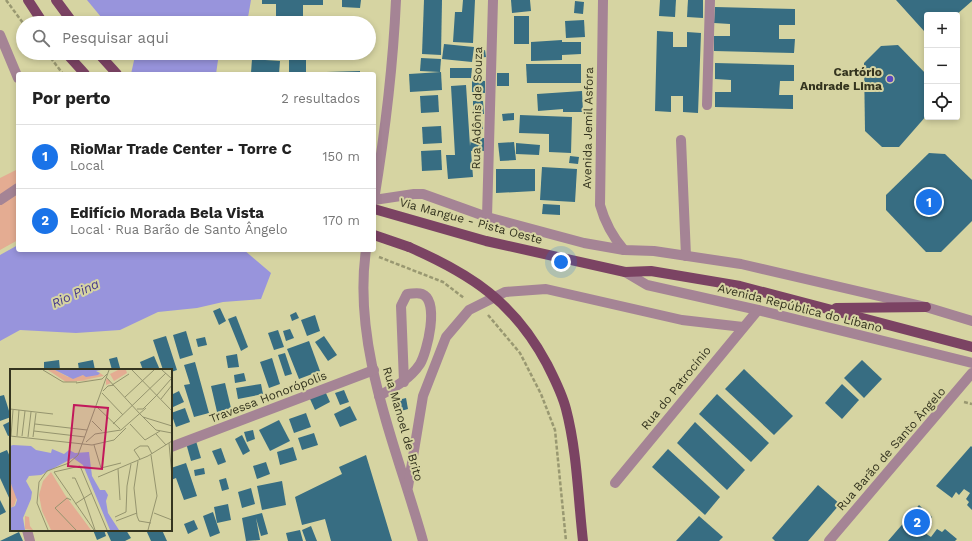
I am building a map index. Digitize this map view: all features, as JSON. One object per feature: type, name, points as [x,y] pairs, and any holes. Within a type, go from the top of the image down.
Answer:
[{"type":"main road","points":[[28,0],[38,16]]},
{"type":"main road","points":[[56,0],[68,16]]},
{"type":"main road","points":[[72,60],[83,72]]},
{"type":"main road","points":[[104,60],[115,72]]},
{"type":"main road","name":"Via Mangue - Pista Oeste","points":[[376,210],[486,241],[609,268]]},
{"type":"main road","points":[[376,236],[409,247],[445,263],[484,288],[521,323],[536,344],[553,376],[566,408],[573,449],[583,541]]},
{"type":"main road","name":"Avenida República do Líbano","points":[[609,268],[625,272],[651,271],[740,286],[972,347]]},
{"type":"main road","points":[[823,308],[926,307]]},
{"type":"street","points":[[376,185],[393,61],[396,0]]},
{"type":"street","name":"Rua Adônis de Souza","points":[[487,217],[493,0]]},
{"type":"street","name":"Avenida Jemil Asfora","points":[[603,0],[600,205],[606,224],[624,250]]},
{"type":"street","points":[[707,105],[710,0]]},
{"type":"street","points":[[0,35],[16,73]]},
{"type":"street","points":[[681,140],[686,256]]},
{"type":"street","points":[[0,200],[16,189]]},
{"type":"street","points":[[376,200],[423,194],[487,217],[550,234],[624,250],[686,256],[740,264],[926,307],[972,322]]},
{"type":"street","name":"Rua Manoel de Brito","points":[[366,252],[364,265],[364,302],[368,339],[379,396],[408,487],[423,541]]},
{"type":"street","name":"Avenida República do Líbano","points":[[625,272],[647,285],[758,310],[972,363]]},
{"type":"street","points":[[408,487],[423,396],[446,337],[468,310],[505,292],[546,289],[682,320],[743,326]]},
{"type":"street","points":[[379,396],[404,382],[420,364],[431,328],[432,314],[428,299],[424,294],[407,294],[401,306],[404,382]]},
{"type":"street","name":"Rua do Patrocínio","points":[[614,483],[743,326],[758,310]]},
{"type":"street","name":"Travessa Honorópolis","points":[[172,447],[374,370]]},
{"type":"street","name":"Rua Barão de Santo Ângelo","points":[[829,541],[972,373]]},
{"type":"street","points":[[27,531],[30,541]]},
{"type":"path","points":[[6,0],[18,16]]},
{"type":"path","points":[[377,256],[443,282],[467,300]]},
{"type":"path","points":[[485,313],[491,317],[520,353],[542,394],[555,430],[566,541]]},
{"type":"shaded area","points":[[16,170],[16,241],[0,250],[0,178]]},
{"type":"water","points":[[87,0],[251,0],[248,16],[100,16]]},
{"type":"water","points":[[134,60],[218,60],[216,72],[131,72]]},
{"type":"water","name":"Rio Pina","points":[[16,246],[16,252],[246,252],[271,273],[261,299],[223,302],[197,308],[158,312],[120,330],[76,333],[20,330],[0,341],[0,255]]},
{"type":"building","points":[[262,0],[323,0],[323,5],[303,5],[303,16],[276,16],[276,4],[262,4]]},
{"type":"building","points":[[342,0],[361,0],[360,8],[342,7]]},
{"type":"building","points":[[424,0],[442,0],[441,55],[422,54]]},
{"type":"building","points":[[463,0],[475,0],[473,43],[453,42],[455,12],[462,12]]},
{"type":"building","points":[[511,0],[530,0],[531,11],[512,13]]},
{"type":"building","points":[[660,0],[676,0],[675,17],[659,16]]},
{"type":"building","points":[[688,0],[703,0],[703,18],[687,17]]},
{"type":"building","points":[[896,0],[972,0],[959,12],[924,12],[924,31]]},
{"type":"building","points":[[575,1],[584,2],[583,14],[574,13]]},
{"type":"building","points":[[715,7],[795,9],[795,25],[779,25],[779,39],[795,39],[794,53],[714,51],[714,36],[730,36],[730,24],[714,23]]},
{"type":"building","points":[[514,16],[529,16],[529,44],[514,44]]},
{"type":"building","points":[[584,20],[585,37],[566,38],[565,21]]},
{"type":"building","points":[[657,31],[673,32],[673,47],[687,47],[687,32],[701,33],[698,113],[683,112],[683,96],[671,96],[671,112],[655,111]]},
{"type":"building","points":[[562,40],[562,42],[581,42],[581,54],[562,55],[562,60],[531,61],[531,42]]},
{"type":"building","points":[[444,44],[474,47],[472,62],[442,59]]},
{"type":"building","points":[[898,45],[924,72],[924,118],[899,147],[882,147],[865,131],[864,63],[881,46]]},
{"type":"building","points":[[485,50],[486,57],[476,58],[475,52]]},
{"type":"building","points":[[421,58],[441,59],[440,72],[420,71]]},
{"type":"building","points":[[252,60],[280,61],[279,72],[251,72]]},
{"type":"building","points":[[289,60],[306,60],[306,72],[289,72]]},
{"type":"building","points":[[715,63],[794,65],[794,81],[780,81],[779,95],[793,95],[793,109],[715,107],[715,92],[731,92],[731,80],[715,79]]},
{"type":"building","points":[[526,64],[581,64],[581,83],[527,83]]},
{"type":"building","points":[[450,68],[472,68],[471,78],[450,78]]},
{"type":"building","points":[[360,71],[360,72],[326,72]]},
{"type":"building","points":[[441,72],[442,90],[410,92],[409,74]]},
{"type":"building","points":[[497,73],[509,73],[509,86],[497,86]]},
{"type":"building","points":[[472,80],[485,81],[485,93],[472,92]]},
{"type":"building","points":[[466,85],[470,146],[471,138],[484,138],[484,151],[471,151],[473,177],[448,179],[446,155],[455,155],[451,86]]},
{"type":"building","points":[[582,91],[583,112],[563,112],[563,109],[538,111],[537,94]]},
{"type":"building","points":[[438,95],[439,112],[421,113],[420,96]]},
{"type":"building","points":[[473,101],[483,101],[484,114],[473,114]]},
{"type":"building","points":[[514,113],[514,120],[503,121],[502,114]]},
{"type":"building","points":[[520,115],[572,117],[571,153],[549,152],[549,134],[519,133]]},
{"type":"building","points":[[482,121],[483,129],[473,130],[472,122]]},
{"type":"building","points":[[441,126],[442,143],[423,144],[422,127]]},
{"type":"building","points":[[514,142],[516,160],[500,161],[498,143]]},
{"type":"building","points":[[516,143],[540,145],[539,155],[516,154]]},
{"type":"building","points":[[441,150],[442,170],[422,171],[421,151]]},
{"type":"building","points":[[929,153],[945,154],[972,180],[972,221],[941,252],[926,252],[886,210],[886,195]]},
{"type":"building","points":[[570,156],[579,157],[578,164],[569,163]]},
{"type":"building","points":[[542,167],[577,169],[575,202],[540,200]]},
{"type":"building","points":[[496,169],[535,169],[535,191],[496,193]]},
{"type":"building","points":[[543,204],[560,205],[560,215],[542,214]]},
{"type":"building","points":[[220,308],[226,321],[219,325],[213,311]]},
{"type":"building","points":[[296,312],[299,318],[292,321],[290,315]]},
{"type":"building","points":[[315,315],[320,331],[307,336],[301,320]]},
{"type":"building","points":[[236,316],[248,347],[241,351],[228,319]]},
{"type":"building","points":[[290,329],[294,338],[286,341],[283,331]]},
{"type":"building","points":[[278,330],[284,347],[274,350],[268,333]]},
{"type":"building","points":[[186,331],[193,355],[180,359],[173,335]]},
{"type":"building","points":[[166,336],[177,370],[172,372],[172,369],[163,369],[153,340]]},
{"type":"building","points":[[324,336],[337,355],[328,361],[315,342]]},
{"type":"building","points":[[205,337],[207,345],[198,347],[196,339]]},
{"type":"building","points":[[309,341],[320,371],[299,379],[287,349]]},
{"type":"building","points":[[285,353],[292,374],[285,376],[278,355]]},
{"type":"building","points":[[237,354],[239,367],[228,368],[226,356]]},
{"type":"building","points":[[154,356],[160,369],[143,369],[140,362]]},
{"type":"building","points":[[117,357],[120,368],[112,369],[109,359]]},
{"type":"building","points":[[272,358],[280,384],[269,388],[260,362]]},
{"type":"building","points":[[59,360],[60,369],[44,369],[44,362]]},
{"type":"building","points":[[93,360],[95,369],[79,369],[78,363]]},
{"type":"building","points":[[862,360],[882,379],[864,398],[844,378]]},
{"type":"building","points":[[195,362],[209,413],[194,417],[184,385],[190,384],[184,365]]},
{"type":"building","points":[[744,369],[793,416],[774,435],[725,389]]},
{"type":"building","points":[[244,373],[246,381],[235,383],[234,375]]},
{"type":"building","points":[[225,383],[231,408],[217,412],[211,386]]},
{"type":"building","points":[[261,384],[263,394],[238,399],[236,388]]},
{"type":"building","points":[[842,384],[859,400],[842,419],[825,403]]},
{"type":"building","points":[[344,390],[349,402],[340,405],[335,393]]},
{"type":"building","points":[[179,391],[184,402],[172,408],[172,394]]},
{"type":"building","points":[[325,391],[330,402],[315,410],[310,399]]},
{"type":"building","points":[[717,394],[769,443],[751,462],[699,414]]},
{"type":"building","points":[[4,395],[10,417],[0,421],[0,396]]},
{"type":"building","points":[[406,398],[408,409],[401,411],[398,400]]},
{"type":"building","points":[[350,406],[357,420],[340,427],[334,414]]},
{"type":"building","points":[[185,408],[190,422],[176,427],[172,413]]},
{"type":"building","points":[[306,413],[311,427],[294,433],[289,419]]},
{"type":"building","points":[[279,420],[290,441],[270,451],[259,430]]},
{"type":"building","points":[[10,422],[10,435],[8,436],[3,425]]},
{"type":"building","points":[[695,422],[745,470],[727,490],[677,443]]},
{"type":"building","points":[[253,430],[255,439],[247,442],[244,432]]},
{"type":"building","points":[[314,433],[318,445],[302,450],[298,438]]},
{"type":"building","points":[[242,435],[250,451],[243,455],[235,439]]},
{"type":"building","points":[[196,441],[201,458],[191,461],[186,443]]},
{"type":"building","points":[[971,446],[972,510],[967,505],[969,502],[966,499],[970,493],[964,489],[959,495],[956,492],[952,498],[936,486]]},
{"type":"building","points":[[293,447],[297,460],[280,465],[277,452]]},
{"type":"building","points":[[221,448],[226,462],[218,465],[212,451]]},
{"type":"building","points":[[668,449],[720,497],[705,515],[652,467]]},
{"type":"building","points":[[7,450],[10,457],[10,500],[0,478],[0,453]]},
{"type":"building","points":[[366,455],[392,541],[331,541],[325,519],[302,525],[295,497],[342,474],[339,467]]},
{"type":"building","points":[[266,462],[270,474],[257,479],[253,466]]},
{"type":"building","points":[[186,463],[197,496],[184,500],[176,478],[172,480],[172,468]]},
{"type":"building","points":[[204,468],[205,474],[195,476],[194,470]]},
{"type":"building","points":[[226,478],[229,489],[222,491],[219,480]]},
{"type":"building","points":[[282,481],[286,505],[262,510],[257,486]]},
{"type":"building","points":[[818,485],[840,504],[808,541],[775,541],[772,538]]},
{"type":"building","points":[[251,488],[255,504],[242,508],[238,492]]},
{"type":"building","points":[[0,500],[6,512],[0,515]]},
{"type":"building","points":[[228,504],[231,520],[217,523],[214,507]]},
{"type":"building","points":[[919,505],[932,517],[929,520],[932,523],[925,533],[931,537],[937,529],[942,532],[945,529],[957,539],[955,541],[888,541]]},
{"type":"building","points":[[213,512],[220,533],[210,537],[203,516]]},
{"type":"building","points":[[262,513],[268,534],[261,536],[256,518],[260,540],[246,541],[242,518]]},
{"type":"building","points":[[699,516],[723,537],[719,541],[676,541]]},
{"type":"building","points":[[194,520],[198,529],[188,534],[184,524]]},
{"type":"building","points":[[311,526],[317,541],[306,541],[302,530]]},
{"type":"building","points":[[300,530],[303,541],[288,541],[286,533]]},
{"type":"building","points":[[93,531],[104,531],[106,536],[97,540]]},
{"type":"building","points":[[106,531],[127,531],[131,538],[125,541],[111,541]]},
{"type":"building","points":[[146,531],[162,531],[167,541],[151,541]]},
{"type":"building","points":[[19,532],[23,541],[0,541]]},
{"type":"place","name":"Cartório Andrade Lima","points":[[890,79]]},
{"type":"place","name":"RioMar Trade Center - Torre C","points":[[929,202]]},
{"type":"place","name":"Edifício Morada Bela Vista","points":[[917,522]]}]
